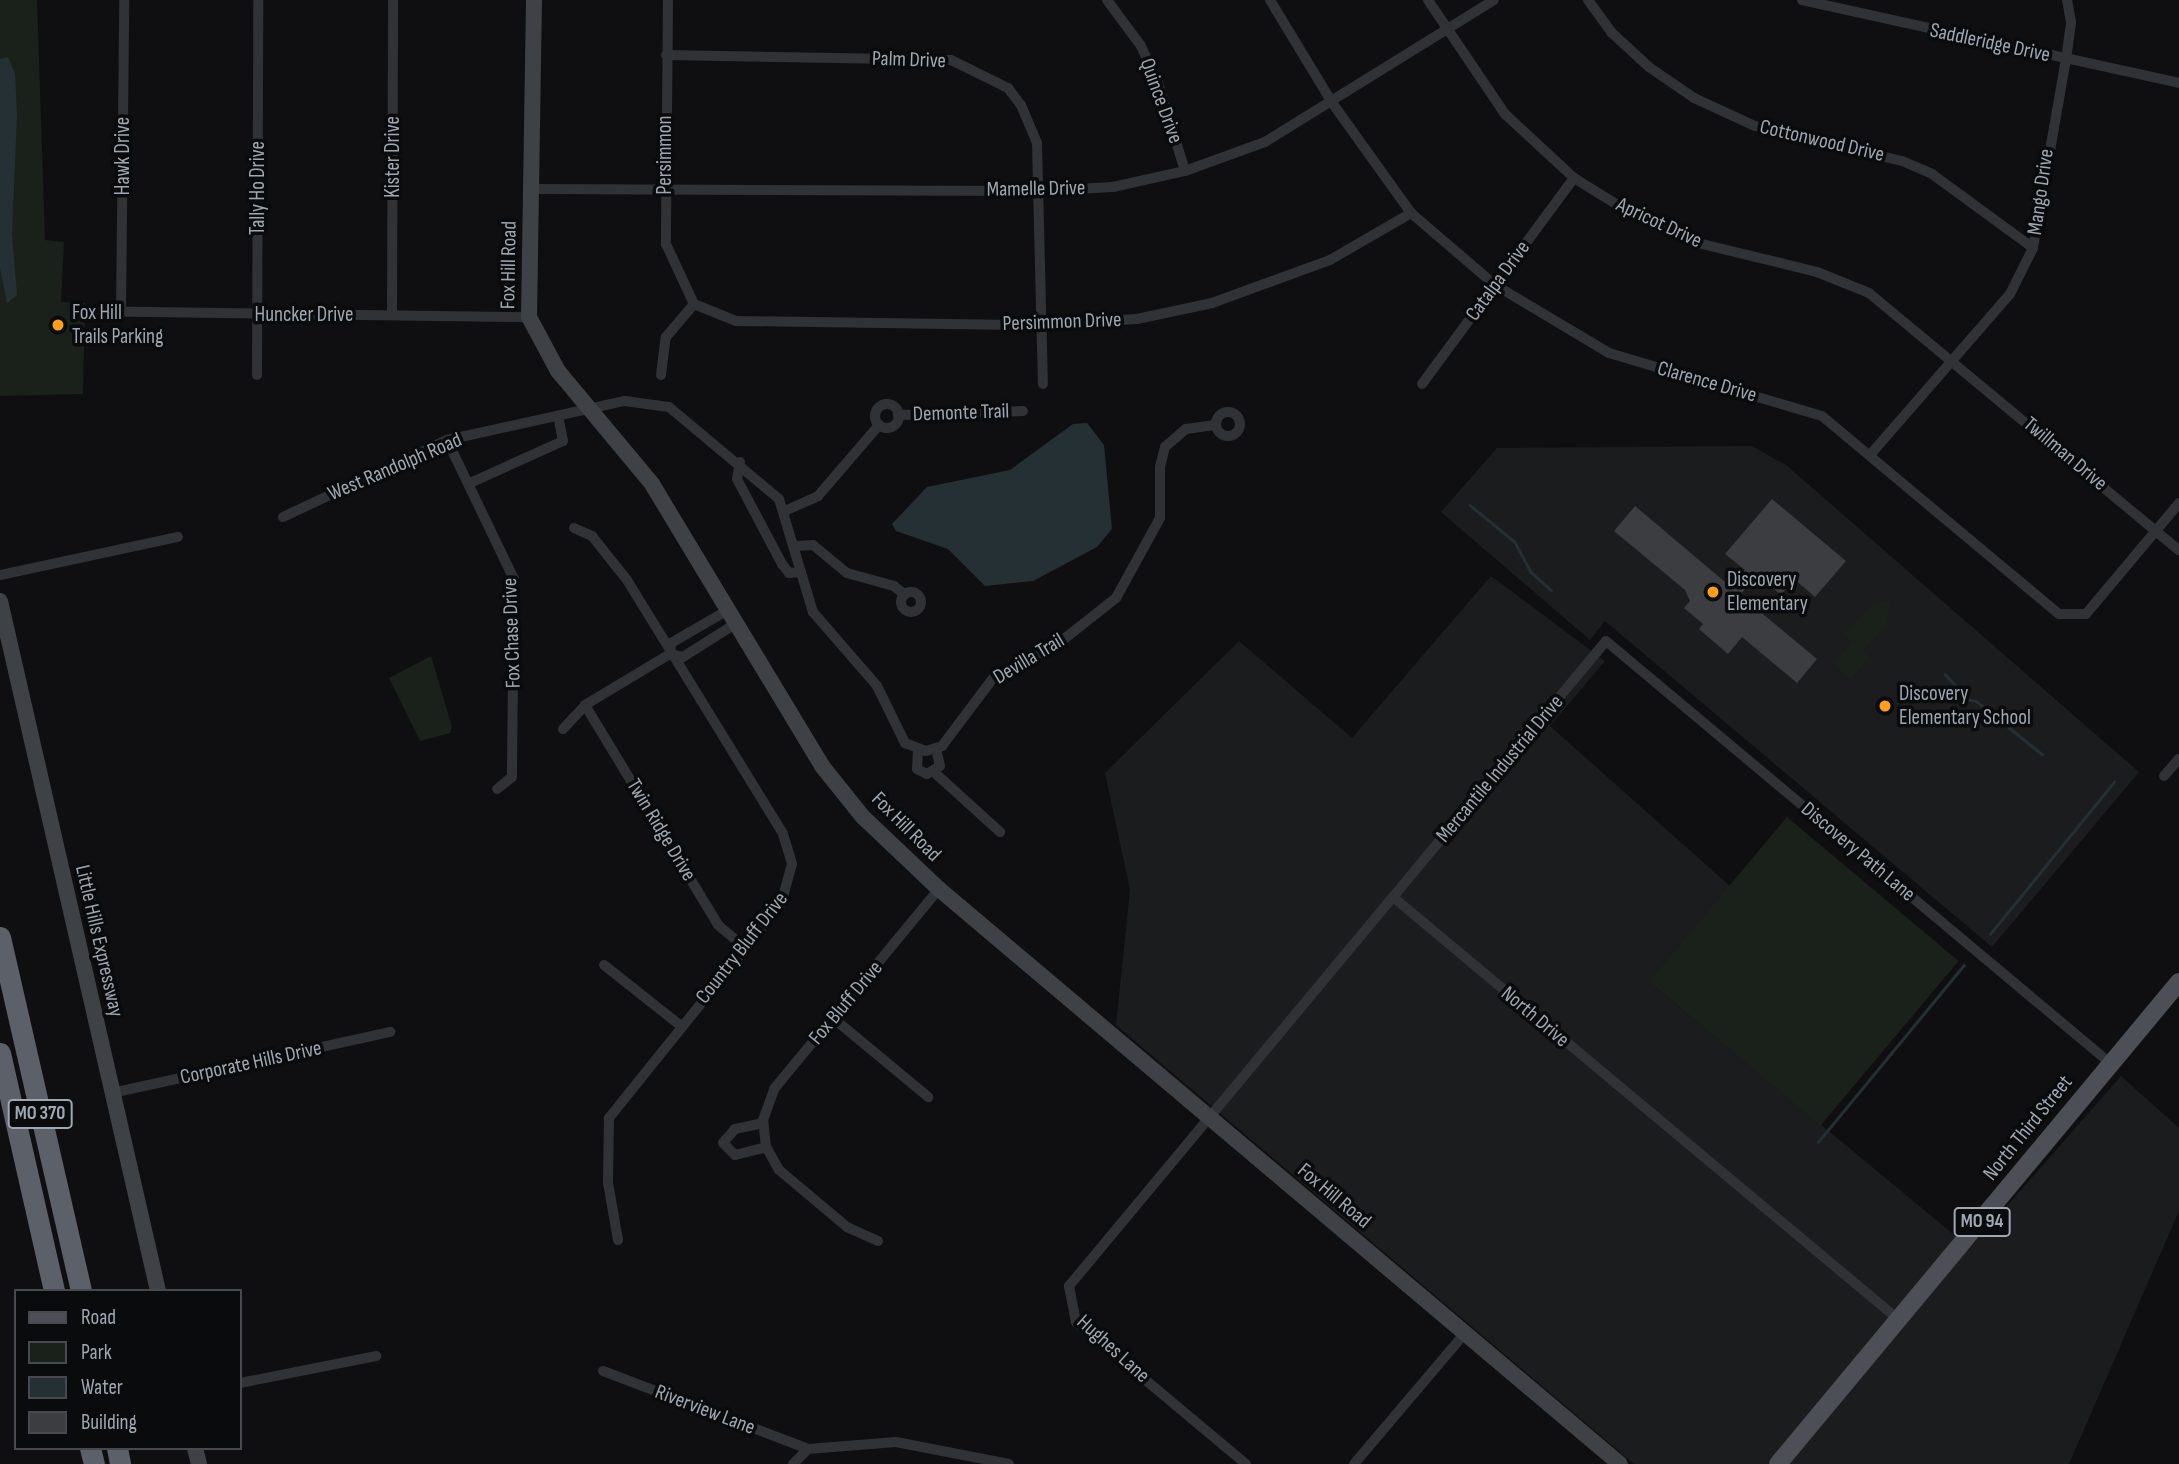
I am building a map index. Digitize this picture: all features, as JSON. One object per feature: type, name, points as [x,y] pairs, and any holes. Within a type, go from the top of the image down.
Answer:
[{"type":"highway","name":"MO 370","points":[[0,937],[81,1289]]},
{"type":"highway","name":"MO 370","points":[[0,1053],[54,1289]]},
{"type":"main road","name":"North Third Street","points":[[1778,1464],[2179,982]]},
{"type":"street","name":"Hawk Drive","points":[[121,312],[124,0]]},
{"type":"street","name":"Tally Ho Drive","points":[[257,375],[258,0]]},
{"type":"street","name":"Kister Drive","points":[[392,315],[393,0]]},
{"type":"street","name":"Fox Hill Road","points":[[534,0],[528,317],[558,371],[652,484],[822,766],[863,817],[939,889],[1620,1464]]},
{"type":"street","name":"Persimmon","points":[[668,0],[664,189],[666,244],[694,304]]},
{"type":"street","name":"Quince Drive","points":[[1107,0],[1140,46],[1158,83],[1185,171]]},
{"type":"street","name":"Clarence Drive","points":[[1269,0],[1333,103],[1411,213],[1495,285],[1609,353],[1710,387],[1805,407],[1870,455],[2065,617],[2086,614],[2179,503]]},
{"type":"street","name":"Apricot Drive","points":[[1428,0],[1506,114],[1574,178],[1632,214],[1694,242],[1817,272],[1869,293],[1952,357]]},
{"type":"street","name":"Mamelle Drive","points":[[531,189],[1040,191],[1113,187],[1185,171],[1265,142],[1333,103],[1494,0]]},
{"type":"street","name":"Cottonwood Drive","points":[[1588,0],[1630,50],[1694,98],[1755,126],[1902,161],[1943,181],[2033,248]]},
{"type":"street","name":"Saddleridge Drive","points":[[1802,0],[2179,83]]},
{"type":"street","name":"Mango Drive","points":[[1870,455],[2010,293],[2033,248],[2066,59],[2071,22],[2067,0]]},
{"type":"street","name":"Palm Drive","points":[[666,55],[951,60],[981,71],[1021,105],[1037,143],[1042,384]]},
{"type":"street","name":"Catalpa Drive","points":[[1422,384],[1574,178]]},
{"type":"street","name":"Persimmon Drive","points":[[694,304],[736,321],[1040,325],[1137,319],[1212,303],[1330,260],[1411,213]]},
{"type":"street","points":[[661,375],[666,337],[694,304]]},
{"type":"street","name":"Huncker Drive","points":[[79,311],[257,316],[528,317]]},
{"type":"street","name":"Twillman Drive","points":[[1952,357],[2179,550]]},
{"type":"street","points":[[591,408],[640,400],[669,407],[740,462],[787,510],[813,612],[877,686],[905,743],[918,750],[936,749],[936,773]]},
{"type":"street","name":"Demonte Trail","points":[[879,425],[875,415],[881,406],[892,406],[898,415]]},
{"type":"street","name":"West Randolph Road","points":[[283,517],[447,440],[591,408]]},
{"type":"street","name":"Demonte Trail","points":[[898,415],[1023,411]]},
{"type":"street","points":[[470,483],[563,441],[558,415]]},
{"type":"street","name":"Demonte Trail","points":[[879,425],[890,428],[898,415]]},
{"type":"street","name":"Demonte Trail","points":[[787,510],[818,496],[879,425]]},
{"type":"street","name":"Devilla Trail","points":[[936,749],[994,677],[1059,643],[1116,598],[1160,518],[1160,467],[1166,447],[1186,429],[1215,425]]},
{"type":"street","name":"Fox Chase Drive","points":[[447,440],[500,545],[515,592],[512,776],[497,789]]},
{"type":"street","points":[[740,462],[737,479],[782,564],[789,573],[801,572]]},
{"type":"street","name":"Country Bluff Drive","points":[[574,528],[592,536],[610,555],[789,848],[789,886],[745,948],[609,1118],[609,1193],[618,1240]]},
{"type":"street","points":[[0,575],[178,537]]},
{"type":"street","points":[[796,546],[813,545],[847,573],[894,586],[905,595]]},
{"type":"street","name":"Little Hills Expressway","points":[[0,601],[158,1289]]},
{"type":"street","points":[[670,654],[671,643],[732,617]]},
{"type":"street","points":[[563,729],[585,705],[670,654],[683,657],[732,617]]},
{"type":"street","name":"Mercantile Industrial Drive","points":[[1393,897],[1606,641]]},
{"type":"street","name":"Discovery Path Lane","points":[[1606,641],[2110,1063]]},
{"type":"street","name":"Twin Ridge Drive","points":[[585,705],[718,925],[745,948]]},
{"type":"street","points":[[918,750],[917,769],[936,773],[1000,832]]},
{"type":"street","points":[[2164,776],[2179,759]]},
{"type":"street","name":"Fox Bluff Drive","points":[[878,1241],[847,1227],[779,1170],[766,1147],[763,1123],[774,1089],[939,889]]},
{"type":"street","points":[[1209,1118],[1393,897]]},
{"type":"street","name":"North Drive","points":[[1393,897],[1899,1320]]},
{"type":"street","points":[[604,965],[681,1026]]},
{"type":"street","points":[[833,1018],[928,1097]]},
{"type":"street","name":"Corporate Hills Drive","points":[[112,1093],[390,1032]]},
{"type":"street","name":"Hughes Lane","points":[[1209,1118],[1069,1286],[1068,1304],[1076,1322],[1246,1464]]},
{"type":"street","points":[[763,1123],[735,1129],[723,1143],[736,1156],[766,1147]]},
{"type":"street","points":[[1354,1464],[1465,1333]]},
{"type":"street","points":[[242,1383],[376,1356]]},
{"type":"street","name":"Riverview Lane","points":[[603,1371],[808,1449],[896,1441],[1009,1464]]},
{"type":"street","points":[[793,1464],[808,1449]]},
{"type":"shaded area","name":"Discovery Elementary School","points":[[1752,446],[1786,465],[2139,772],[1992,947],[1605,621],[1590,640],[1441,512],[1497,448]]},
{"type":"shaded area","points":[[1491,576],[1605,661],[1550,726],[1731,887],[1656,988],[1970,1248],[2121,1076],[2179,1128],[2179,1211],[2069,1464],[1634,1464],[1116,1025],[1130,890],[1105,773],[1239,641],[1352,738]]},
{"type":"green space","points":[[0,0],[37,0],[45,240],[64,242],[61,302],[85,303],[83,394],[0,396]]},
{"type":"green space","points":[[1890,601],[1887,625],[1863,651],[1870,657],[1851,679],[1833,664],[1852,642],[1844,635],[1872,604]]},
{"type":"green space","points":[[431,656],[452,727],[450,733],[420,741],[389,678]]},
{"type":"green space","points":[[1787,817],[1959,961],[1820,1126],[1649,982]]},
{"type":"water","points":[[8,57],[15,74],[17,115],[12,234],[17,295],[7,303],[0,268],[0,59]]},
{"type":"water","points":[[1087,423],[1104,445],[1112,529],[1097,547],[1033,581],[985,586],[948,549],[896,531],[892,524],[927,487],[1010,470],[1073,424]]},
{"type":"building","name":"Discovery Elementary","points":[[1772,499],[1846,561],[1815,597],[1794,579],[1781,595],[1758,575],[1740,595],[1817,659],[1797,683],[1742,637],[1728,654],[1699,629],[1703,624],[1684,608],[1690,601],[1685,590],[1614,531],[1635,506],[1731,587],[1745,570],[1725,554]]},
{"type":"waterway","points":[[1470,505],[1515,542],[1531,572],[1551,590]]},
{"type":"waterway","points":[[1945,674],[1969,699]]},
{"type":"waterway","points":[[1935,692],[1976,701],[2042,754]]},
{"type":"waterway","points":[[1990,934],[2114,782]]},
{"type":"waterway","points":[[1818,1142],[1964,965]]},
{"type":"place","name":"Fox Hill Trails Parking","points":[[58,325]]},
{"type":"place","name":"Discovery Elementary","points":[[1713,592]]},
{"type":"place","name":"Discovery Elementary School","points":[[1885,706]]}]
